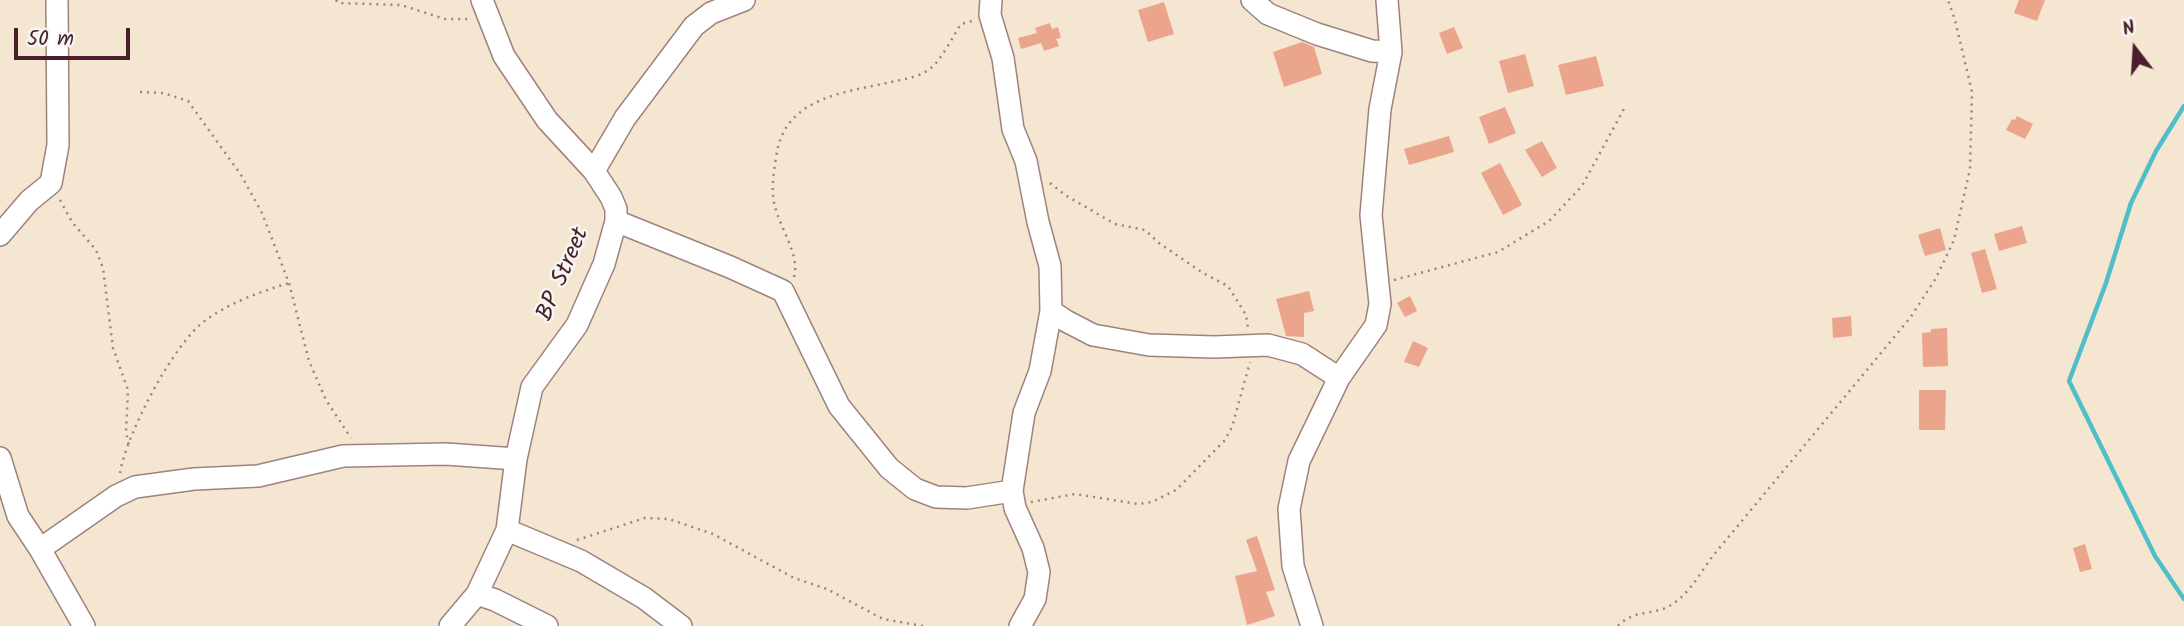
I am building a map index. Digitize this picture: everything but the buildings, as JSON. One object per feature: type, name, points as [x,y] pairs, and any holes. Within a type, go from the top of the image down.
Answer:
[{"type":"street","points":[[0,235],[29,201],[51,183],[58,145],[57,0]]},
{"type":"street","points":[[594,171],[625,118],[694,26],[711,13],[744,0]]},
{"type":"street","points":[[1252,0],[1268,14],[1317,34],[1372,51],[1391,52]]},
{"type":"street","points":[[1312,626],[1293,566],[1289,509],[1299,461],[1339,378],[1376,325],[1380,304],[1371,215],[1380,108],[1391,52],[1387,0]]},
{"type":"street","points":[[990,8],[1003,58],[1013,129],[1026,160],[1038,222],[1051,267],[1051,311],[1040,370],[1024,412],[1013,500],[1034,548],[1039,572],[1035,599],[1020,626]]},
{"type":"street","name":"BP Street","points":[[450,626],[477,594],[507,530],[516,459],[532,387],[577,325],[604,264],[616,221],[616,209],[611,197],[594,171],[547,120],[528,93],[504,56],[485,10]]},
{"type":"street","points":[[616,221],[783,291],[839,406],[889,468],[915,489],[936,497],[1013,500]]},
{"type":"street","points":[[1051,311],[1093,335],[1149,345],[1268,345],[1303,354],[1339,378]]},
{"type":"street","points":[[40,549],[116,496],[135,488],[194,479],[258,476],[343,456],[446,454],[516,459]]},
{"type":"street","points":[[0,458],[9,519],[40,549],[84,626]]},
{"type":"street","points":[[507,530],[592,567],[644,598],[681,626]]},
{"type":"street","points":[[477,594],[547,626]]},
{"type":"path","points":[[336,0],[338,3],[401,5],[445,19],[485,10]]},
{"type":"path","points":[[1618,626],[1637,614],[1664,608],[1682,597],[1910,318],[1936,278],[1954,240],[1970,169],[1972,92],[1948,0]]},
{"type":"path","points":[[783,291],[795,274],[793,259],[773,197],[778,147],[787,125],[803,109],[825,97],[915,77],[932,67],[961,24],[990,8]]},
{"type":"path","points":[[140,92],[163,93],[188,101],[241,175],[261,213],[289,283],[309,361],[326,400],[362,455]]},
{"type":"path","points":[[1379,285],[1498,252],[1549,222],[1582,186],[1626,105]]},
{"type":"path","points":[[1013,500],[1034,501],[1075,494],[1138,504],[1152,502],[1176,490],[1225,440],[1232,427],[1250,362],[1251,344],[1246,315],[1228,286],[1203,274],[1145,230],[1115,224],[1052,187],[1037,165],[1026,160]]},
{"type":"path","points":[[51,183],[72,222],[96,250],[103,268],[113,348],[128,390],[126,432],[129,446]]},
{"type":"path","points":[[116,496],[122,462],[145,405],[184,342],[205,320],[248,296],[289,283]]},
{"type":"path","points":[[551,548],[645,519],[669,519],[713,534],[794,578],[827,589],[883,619],[923,626]]},
{"type":"waterway","points":[[2184,106],[2156,151],[2131,203],[2106,283],[2069,381],[2155,556],[2184,599]]}]
